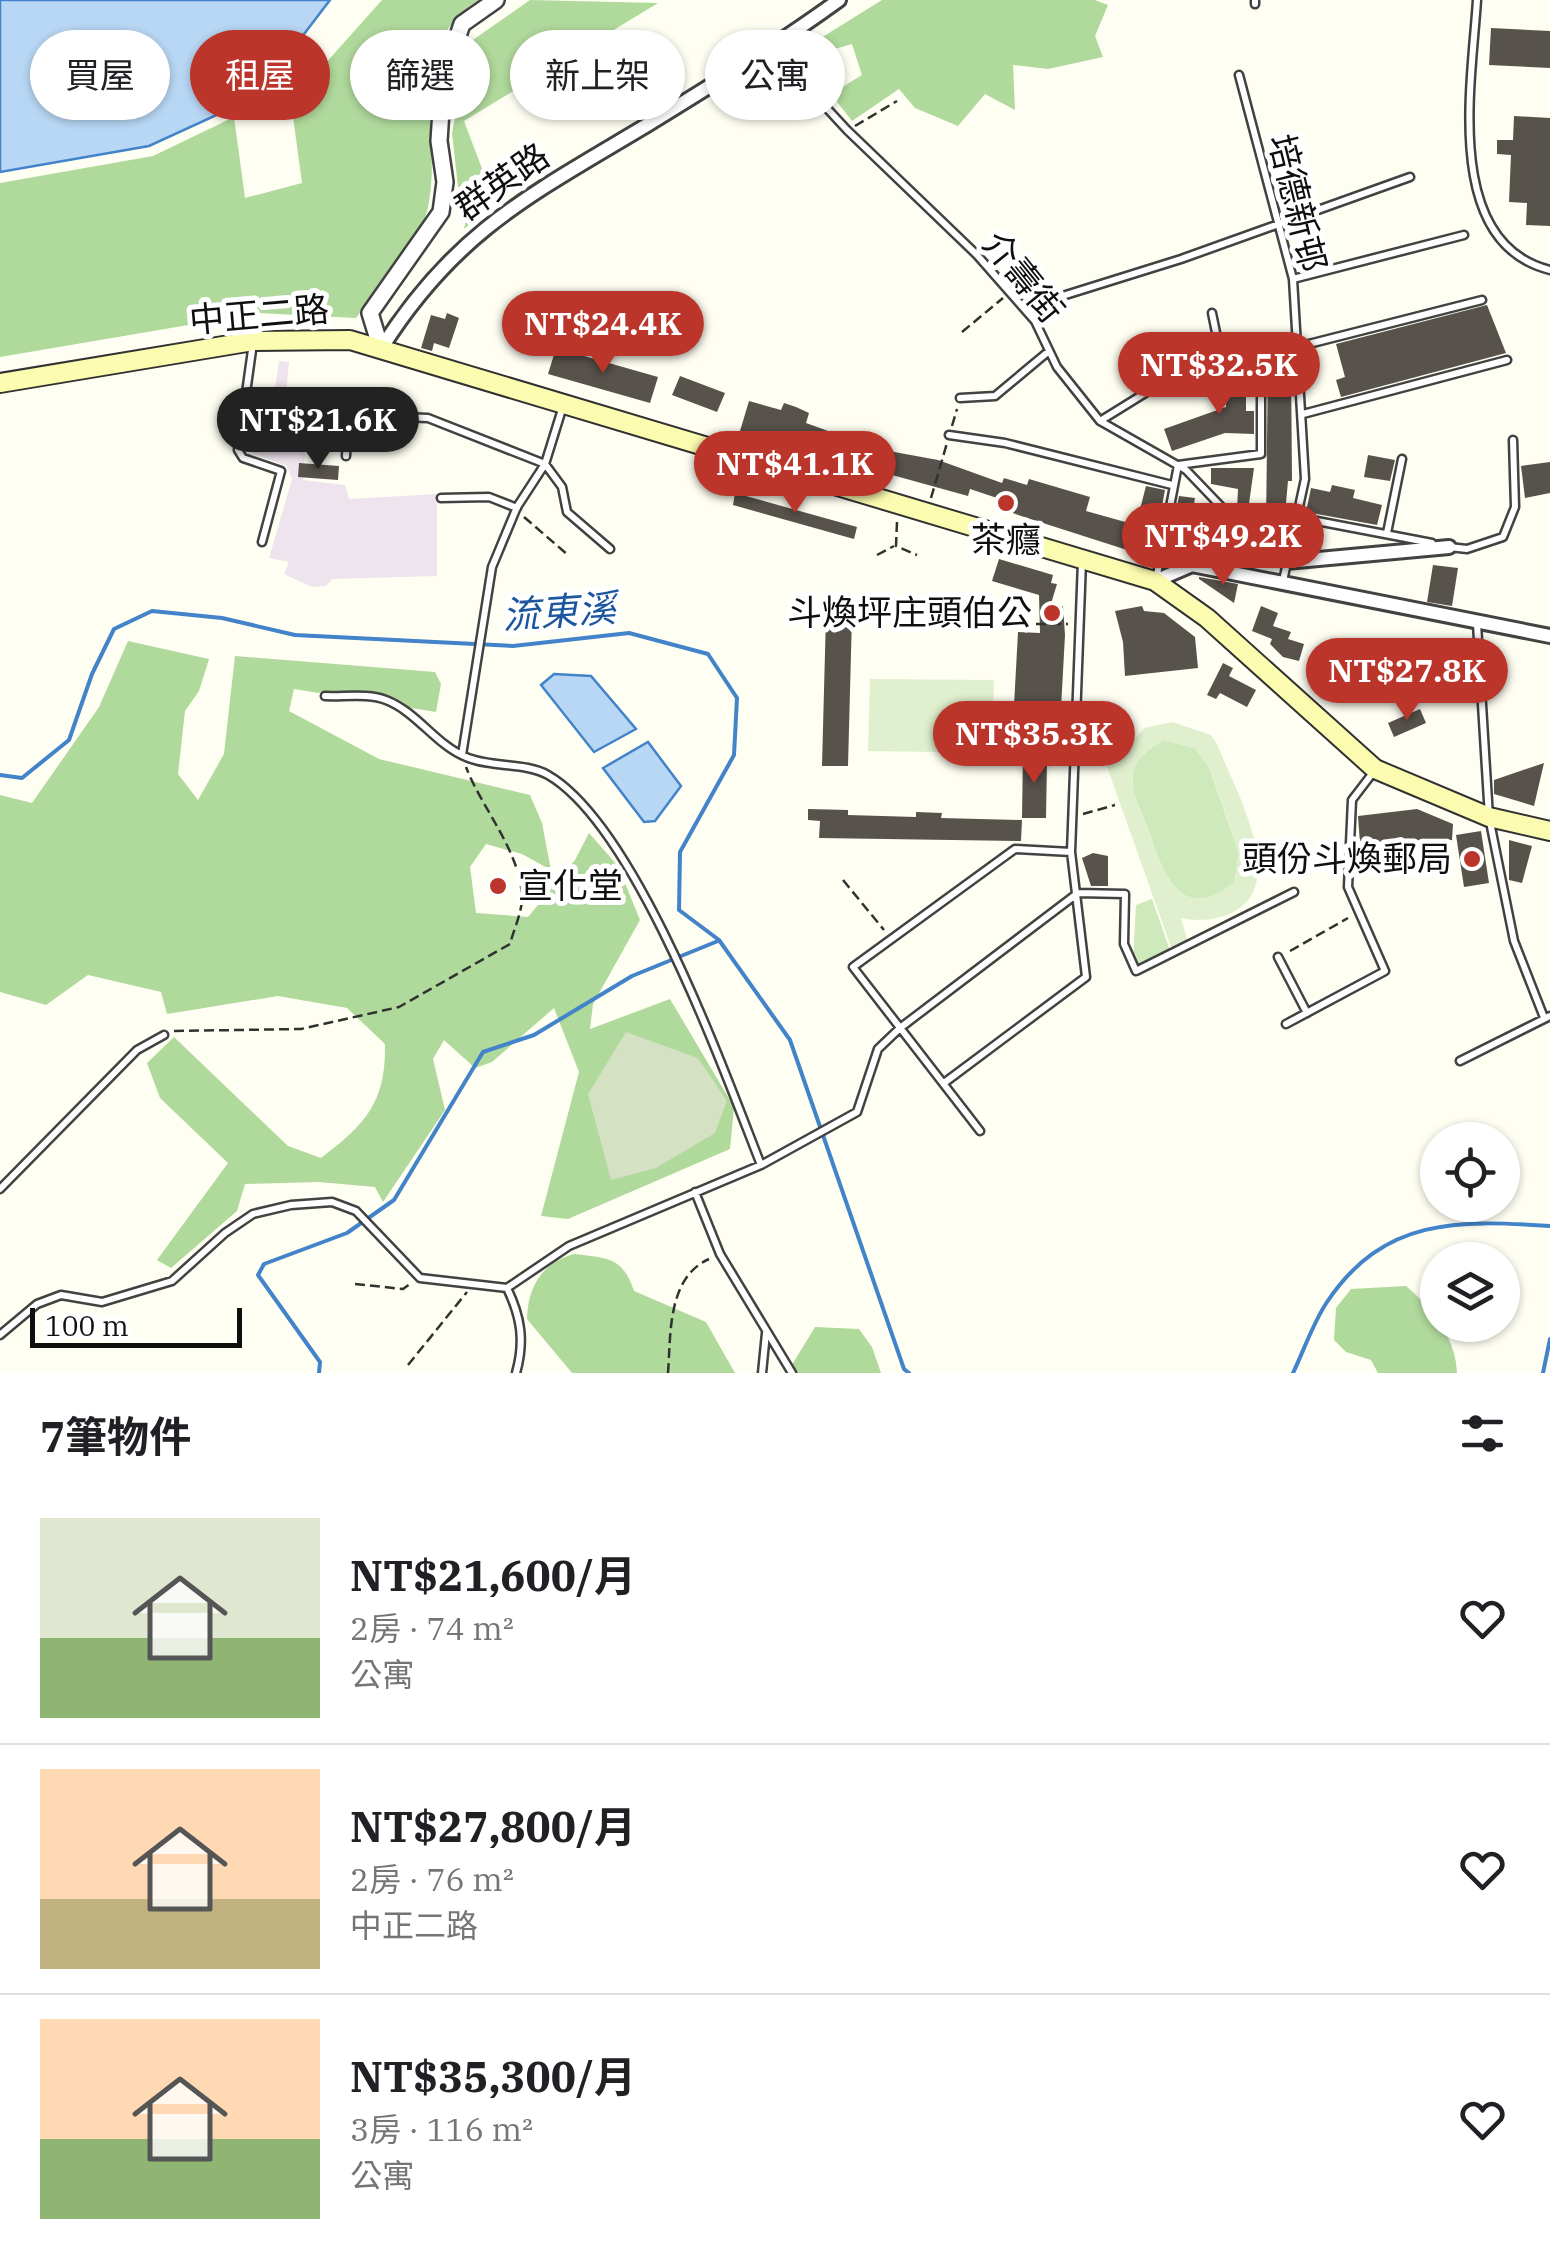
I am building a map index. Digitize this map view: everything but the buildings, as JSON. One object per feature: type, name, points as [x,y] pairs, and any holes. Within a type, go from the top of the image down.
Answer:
[{"type":"main road","name":"中正二路","points":[[0,383],[253,342],[350,340],[1155,582],[1206,618],[1375,769],[1489,816],[1550,830]]},
{"type":"street","points":[[381,349],[370,314],[441,212],[445,182],[438,141],[441,98],[454,42],[462,24],[496,0]]},
{"type":"street","name":"群英路","points":[[797,30],[839,0]]},
{"type":"street","name":"群英路","points":[[381,349],[434,275],[508,208],[705,89]]},
{"type":"street","points":[[1286,562],[1449,547]]},
{"type":"street","points":[[1155,582],[1192,565],[1550,636]]},
{"type":"lane","points":[[1477,0],[1471,179],[1510,250],[1524,263],[1550,270]]},
{"type":"lane","name":"培德新邨","points":[[1239,75],[1293,279],[1304,414],[1304,479],[1283,582]]},
{"type":"lane","name":"介壽街","points":[[838,120],[1024,308],[1049,351],[1100,420],[1178,466],[1286,562]]},
{"type":"lane","points":[[1024,308],[1181,259],[1410,177]]},
{"type":"lane","points":[[1293,279],[1464,235]]},
{"type":"lane","points":[[1296,348],[1482,300]]},
{"type":"lane","points":[[1100,420],[1163,382],[1222,362],[1212,312]]},
{"type":"lane","points":[[253,342],[238,450],[243,458],[281,471],[262,542]]},
{"type":"lane","points":[[960,398],[994,396],[1049,351]]},
{"type":"lane","points":[[1304,414],[1507,360]]},
{"type":"lane","points":[[1155,582],[1178,466],[1260,454],[1261,366]]},
{"type":"lane","points":[[462,756],[492,566],[517,507],[544,464],[562,406]]},
{"type":"lane","points":[[346,456],[348,415],[428,418],[544,464],[562,487],[567,512],[610,549]]},
{"type":"lane","points":[[949,435],[1005,444],[1172,484]]},
{"type":"lane","points":[[1296,517],[1467,549],[1503,537],[1515,507],[1513,440]]},
{"type":"lane","points":[[1387,533],[1402,459]]},
{"type":"lane","points":[[441,498],[489,496],[517,507]]},
{"type":"lane","points":[[944,1083],[1086,977],[1070,852],[1082,560]]},
{"type":"lane","points":[[1460,1061],[1547,1016],[1514,941],[1489,816],[1477,623]]},
{"type":"lane","points":[[325,696],[383,698],[410,714],[462,756],[546,774],[589,812],[626,861],[708,1030],[761,1166]]},
{"type":"lane","points":[[1286,1024],[1385,971],[1348,886],[1352,800],[1375,769]]},
{"type":"lane","points":[[980,1131],[853,968],[1014,849],[1070,852]]},
{"type":"lane","points":[[0,1334],[37,1304],[60,1295],[102,1302],[172,1280],[224,1233],[253,1214],[290,1205],[332,1202],[356,1211],[420,1278],[470,1287],[507,1288],[569,1246],[761,1166],[857,1112],[878,1049],[1078,892],[1124,894],[1124,944],[1136,971],[1294,892]]},
{"type":"lane","points":[[1278,958],[1306,1013]]},
{"type":"lane","points":[[0,1189],[136,1050],[164,1035]]},
{"type":"lane","points":[[696,1192],[720,1254],[792,1373]]},
{"type":"lane","points":[[507,1288],[520,1316],[522,1354],[516,1373]]},
{"type":"lane","points":[[762,1373],[766,1332]]},
{"type":"path","points":[[847,130],[897,102]]},
{"type":"path","points":[[962,332],[1010,292]]},
{"type":"path","points":[[926,514],[960,398]]},
{"type":"path","points":[[896,546],[900,506]]},
{"type":"path","points":[[517,507],[568,555]]},
{"type":"path","points":[[877,555],[896,546],[917,555]]},
{"type":"path","points":[[1036,624],[1080,624]]},
{"type":"path","points":[[164,1035],[175,1030],[301,1029],[400,1007],[510,944],[522,902],[519,870],[480,803],[462,756]]},
{"type":"path","points":[[1083,814],[1115,805]]},
{"type":"path","points":[[843,880],[891,939]]},
{"type":"path","points":[[1278,958],[1358,913]]},
{"type":"path","points":[[668,1373],[672,1315],[684,1279],[697,1264],[720,1254]]},
{"type":"path","points":[[355,1284],[402,1289],[420,1278]]},
{"type":"path","points":[[408,1365],[470,1287]]},
{"type":"shaded area","points":[[279,361],[289,362],[285,406],[308,409],[303,480],[345,485],[349,499],[437,494],[437,576],[332,579],[326,586],[312,587],[284,574],[289,562],[269,558],[292,479],[287,466],[252,453],[249,448],[255,415],[271,417]]},
{"type":"green space","points":[[382,0],[478,0],[448,30],[355,30]]},
{"type":"green space","points":[[530,0],[658,3],[614,30],[510,30],[510,93],[490,105],[487,30]]},
{"type":"green space","points":[[882,0],[1095,0],[1108,5],[1095,36],[1103,57],[1048,69],[1013,65],[1015,110],[985,94],[958,126],[915,108],[899,89],[852,121],[845,112],[845,85],[862,75],[852,44],[845,46],[845,30],[834,30]]},
{"type":"green space","points":[[350,36],[350,120],[430,120],[432,179],[423,222],[407,251],[356,318],[259,313],[0,357],[0,183],[153,156],[234,120],[245,198],[302,183],[293,120],[330,120],[330,58]]},
{"type":"green space","points":[[455,120],[466,120],[492,195],[501,199],[464,229],[470,201],[459,196],[452,133]]},
{"type":"green space","points":[[128,641],[209,659],[199,691],[185,711],[178,774],[198,800],[224,754],[235,656],[435,672],[441,684],[436,712],[294,689],[289,711],[379,759],[530,795],[542,823],[551,870],[522,854],[486,844],[470,867],[476,913],[528,917],[575,860],[589,833],[618,866],[640,920],[593,1004],[590,1029],[670,999],[734,1107],[730,1149],[568,1219],[541,1216],[579,1072],[554,1008],[492,1062],[475,1068],[444,1040],[433,1059],[445,1110],[383,1202],[375,1187],[319,1182],[245,1184],[237,1211],[171,1268],[157,1260],[228,1163],[160,1098],[147,1063],[174,1037],[288,1146],[321,1158],[350,1134],[370,1110],[382,1082],[385,1044],[347,1008],[278,996],[167,1014],[161,992],[88,975],[46,1005],[0,992],[0,795],[32,803],[99,707]]},
{"type":"green space","points":[[870,679],[994,680],[992,753],[868,751]]},
{"type":"green space","points":[[1172,722],[1211,735],[1244,807],[1257,856],[1257,878],[1250,897],[1235,911],[1222,916],[1202,920],[1181,918],[1188,942],[1172,950],[1094,730],[1110,724],[1121,756],[1144,728]],"holes":[[[1164,740],[1195,748],[1209,767],[1239,854],[1234,883],[1215,895],[1199,899],[1186,896],[1166,875],[1132,780],[1141,757]]]},
{"type":"green space","points":[[1164,740],[1195,748],[1209,767],[1239,854],[1234,883],[1215,895],[1199,899],[1186,896],[1175,887],[1166,875],[1136,800],[1132,780],[1135,767],[1145,753]]},
{"type":"green space","points":[[1152,899],[1172,956],[1143,967],[1133,962],[1136,905]]},
{"type":"green space","points":[[626,1032],[698,1058],[727,1101],[715,1133],[656,1168],[611,1180],[588,1094]]},
{"type":"green space","points":[[574,1254],[612,1261],[625,1271],[634,1291],[706,1322],[735,1373],[572,1373],[527,1319],[530,1296],[539,1277],[553,1263]]},
{"type":"green space","points":[[1406,1286],[1420,1299],[1420,1342],[1450,1342],[1457,1373],[1378,1373],[1371,1360],[1346,1352],[1334,1340],[1336,1308],[1351,1289]]},
{"type":"green space","points":[[815,1327],[859,1329],[872,1347],[881,1373],[787,1373]]},
{"type":"water","points":[[0,0],[330,0],[307,30],[190,30],[190,120],[206,120],[149,146],[0,172]]},
{"type":"water","points":[[554,674],[591,676],[636,729],[594,752],[541,685]]},
{"type":"water","points":[[648,742],[681,786],[655,821],[644,822],[603,768]]},
{"type":"waterway","name":"流東溪","points":[[0,775],[22,778],[69,740],[92,674],[114,629],[152,611],[222,618],[295,635],[513,646],[629,633],[708,654],[737,698],[734,755],[680,852],[679,910],[719,940],[790,1040],[904,1369],[909,1373]]},
{"type":"waterway","points":[[319,1373],[320,1362],[258,1275],[264,1264],[347,1233],[394,1200],[483,1052],[534,1035],[632,976],[718,941]]},
{"type":"waterway","name":"流東溪","points":[[1293,1373],[1327,1302],[1349,1274],[1373,1253],[1398,1239],[1454,1225],[1550,1226]]},
{"type":"waterway","name":"流東溪","points":[[1543,1373],[1550,1339]]},
{"type":"place","name":"茶癮","points":[[1006,503]]},
{"type":"place","name":"斗煥坪庄頭伯公","points":[[1052,613]]},
{"type":"place","name":"頭份斗煥郵局","points":[[1472,859]]},
{"type":"place","name":"宣化堂","points":[[498,886]]}]
